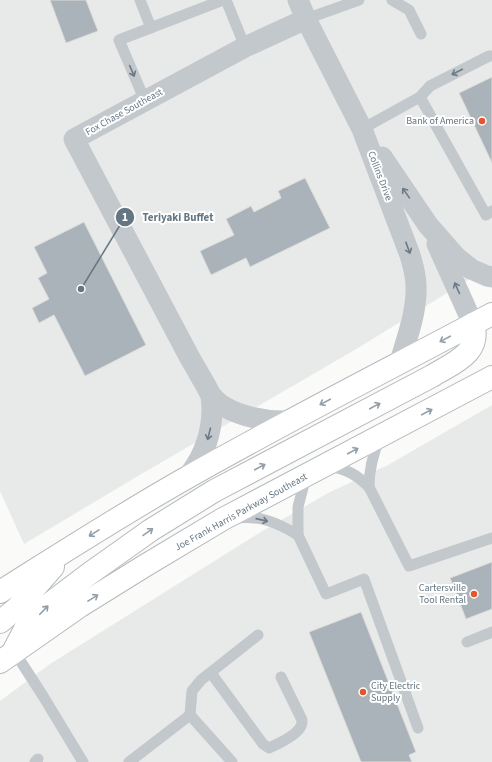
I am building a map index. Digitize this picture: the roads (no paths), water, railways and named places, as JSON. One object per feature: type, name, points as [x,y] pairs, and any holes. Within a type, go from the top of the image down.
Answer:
[{"type":"main road","points":[[0,592],[128,512],[188,477],[288,421],[483,319]]},
{"type":"main road","points":[[9,655],[25,629],[48,605],[151,530],[214,491],[432,376],[461,358],[468,352],[473,344],[475,330],[483,319]]},
{"type":"main road","name":"Joe Frank Harris Parkway Southeast","points":[[9,655],[80,606],[224,519],[492,377]]},
{"type":"main road","points":[[0,622],[17,608],[70,548]]},
{"type":"street","name":"Collins Drive","points":[[298,0],[306,19],[362,129],[405,240],[414,270],[416,300],[413,319],[400,362]]},
{"type":"street","name":"Fox Chase Southeast","points":[[288,421],[269,421],[244,415],[232,410],[212,396],[191,360],[74,140],[245,47],[306,19]]},
{"type":"street","points":[[362,129],[428,225],[483,319]]},
{"type":"street","points":[[428,225],[456,257],[471,269],[492,277]]},
{"type":"street","name":"Fox Chase Southeast","points":[[188,477],[200,458],[207,441],[213,416],[212,396]]},
{"type":"lane","points":[[140,0],[151,28]]},
{"type":"lane","points":[[145,101],[119,40],[225,0],[245,47]]},
{"type":"lane","points":[[306,19],[359,0]]},
{"type":"lane","points":[[392,0],[409,10],[421,34]]},
{"type":"lane","points":[[362,129],[420,97],[430,86],[489,56],[492,56]]},
{"type":"lane","points":[[420,97],[486,215],[492,211]]},
{"type":"lane","points":[[369,487],[370,466],[381,436]]},
{"type":"lane","points":[[325,466],[350,472],[360,478],[369,487],[409,566],[492,538]]},
{"type":"lane","points":[[306,476],[298,507],[298,535],[326,594],[364,579],[418,728]]},
{"type":"lane","points":[[224,519],[248,517],[266,520],[283,526],[298,535]]},
{"type":"lane","points":[[467,642],[492,632]]},
{"type":"lane","points":[[232,762],[190,715],[192,691],[201,680],[258,635]]},
{"type":"lane","points":[[9,655],[43,696],[84,762]]},
{"type":"lane","points":[[210,673],[263,744],[270,748],[283,742],[302,726],[302,720],[281,677]]},
{"type":"lane","points":[[129,762],[190,715]]},
{"type":"place","name":"Bank of America","points":[[482,121]]},
{"type":"place","name":"Teriyaki Buffet","points":[[81,289]]},
{"type":"place","name":"Cartersville Tool Rental","points":[[474,594]]},
{"type":"place","name":"City Electric Supply","points":[[363,692]]}]
